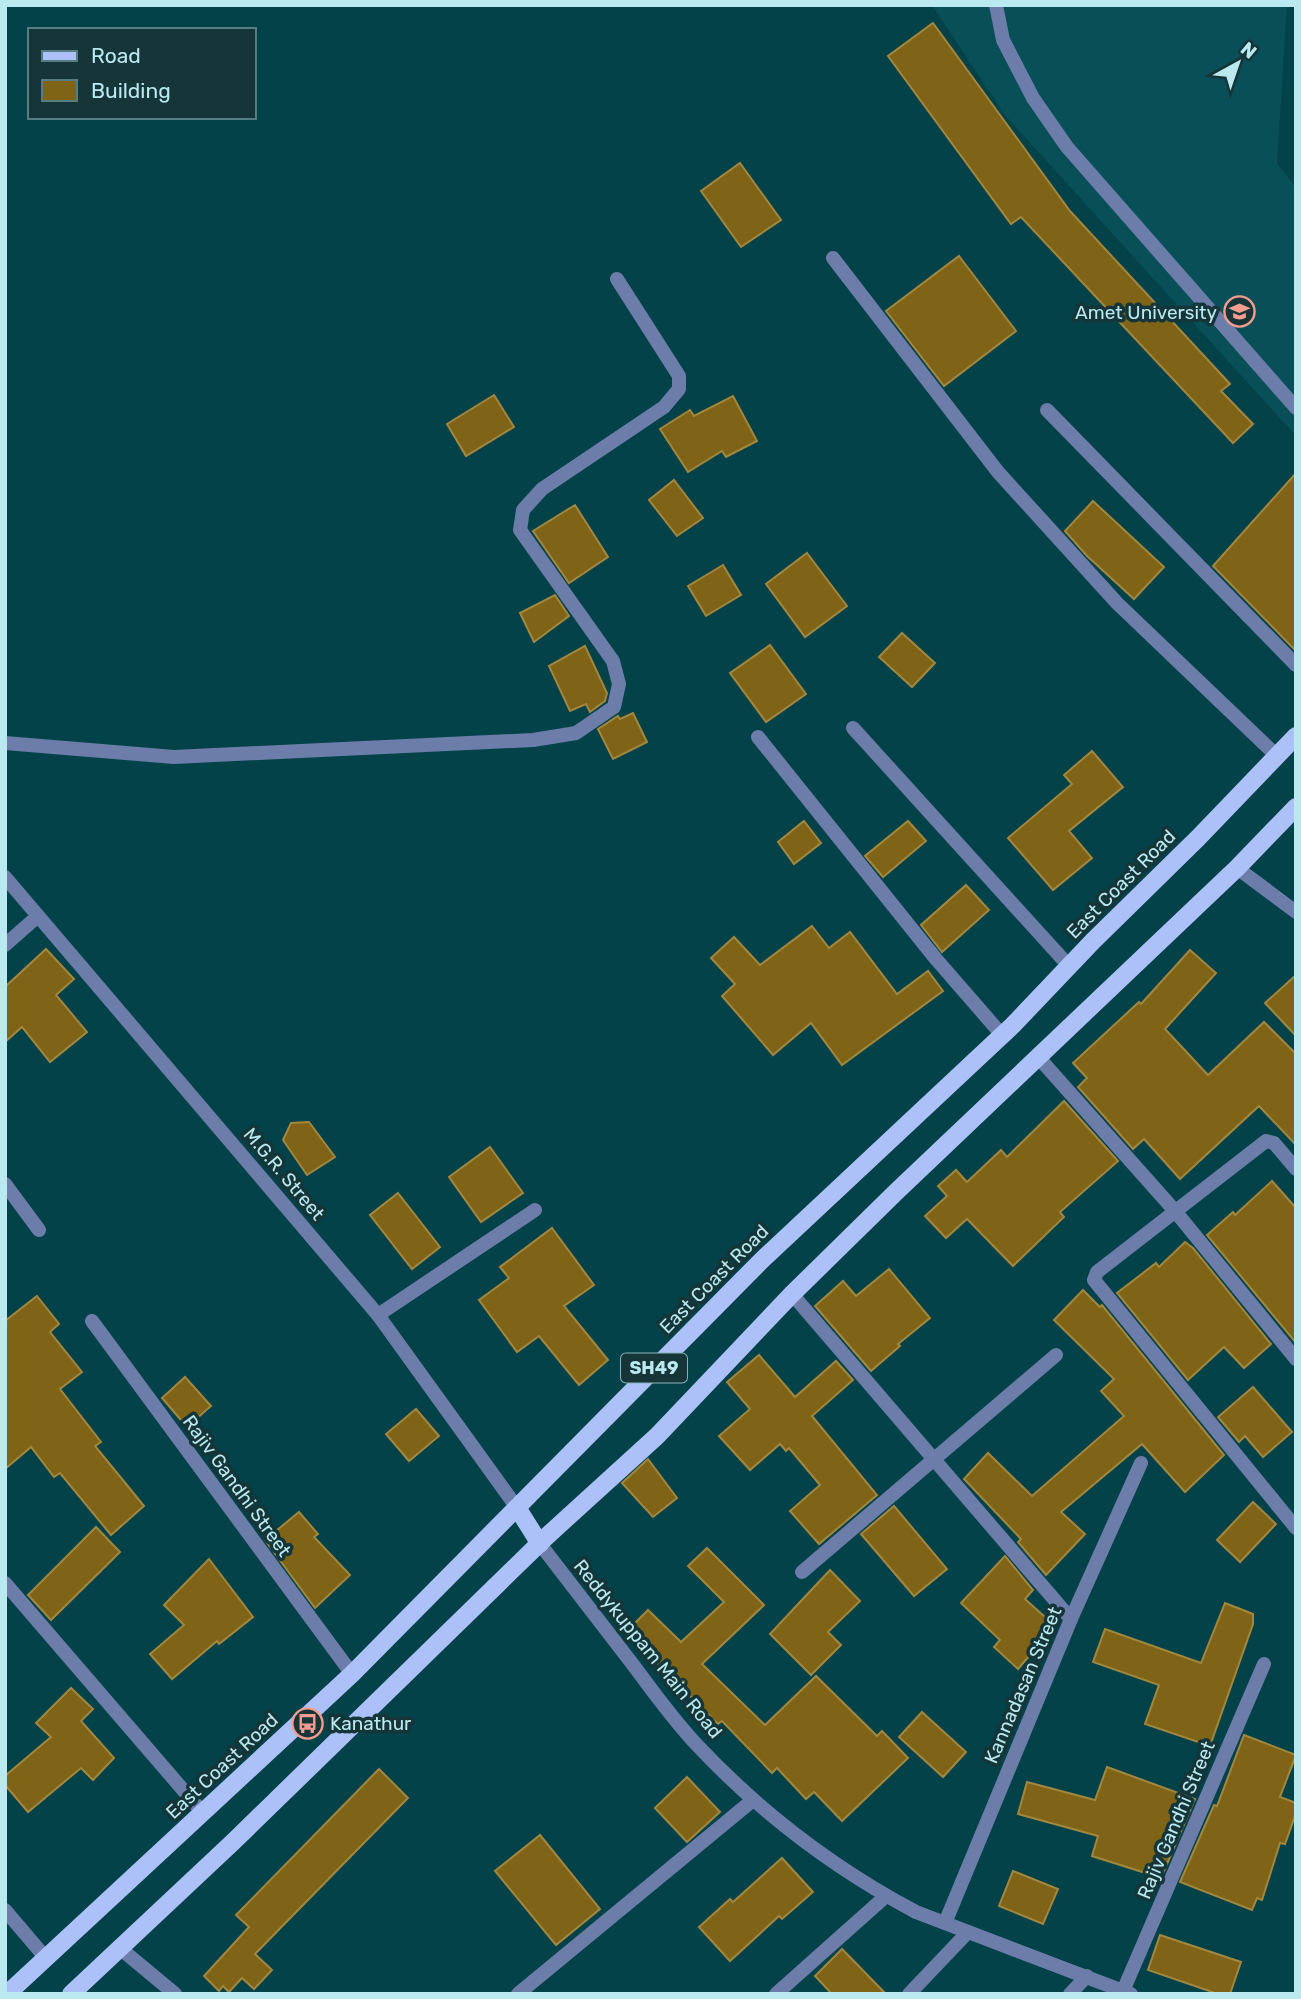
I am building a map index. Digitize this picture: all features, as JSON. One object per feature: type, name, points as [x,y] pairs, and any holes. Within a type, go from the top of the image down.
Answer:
[{"type":"main road","name":"East Coast Road","points":[[7,1994],[352,1674],[762,1260],[1002,1035],[1296,736]]},
{"type":"main road","name":"SH49","points":[[71,1994],[121,1949],[540,1544],[657,1436],[792,1294],[1237,868],[1296,807]]},
{"type":"main road","points":[[518,1509],[540,1544]]},
{"type":"street","points":[[996,5],[1003,40],[1033,98],[1067,147],[1296,408]]},
{"type":"street","points":[[833,258],[998,472],[1117,603],[1277,756]]},
{"type":"street","points":[[5,743],[174,757],[533,740],[576,733],[614,707],[619,684],[613,661],[520,530],[523,510],[542,489],[664,407],[679,389],[678,376],[617,279]]},
{"type":"street","points":[[1047,410],[1296,665]]},
{"type":"street","points":[[853,728],[1069,966]]},
{"type":"street","points":[[758,737],[936,959],[1002,1035]]},
{"type":"street","points":[[1237,868],[1296,912]]},
{"type":"street","name":"M.G.R. Street","points":[[5,877],[378,1315],[518,1509]]},
{"type":"street","points":[[5,945],[38,916]]},
{"type":"street","points":[[1039,1058],[1175,1212],[1296,1359]]},
{"type":"street","points":[[1296,1169],[1274,1143],[1266,1141],[1097,1272],[1094,1280],[1296,1528]]},
{"type":"street","points":[[5,1184],[39,1230]]},
{"type":"street","points":[[378,1315],[535,1210]]},
{"type":"street","points":[[792,1294],[1071,1619]]},
{"type":"street","name":"Rajiv Gandhi Street","points":[[92,1321],[352,1674]]},
{"type":"street","points":[[802,1572],[1056,1355]]},
{"type":"street","name":"Kannadasan Street","points":[[945,1923],[1071,1619],[1141,1463]]},
{"type":"street","name":"Reddykuppam Main Road","points":[[540,1544],[696,1745],[753,1800],[797,1836],[886,1896],[968,1933],[1127,1993]]},
{"type":"street","points":[[5,1583],[203,1813]]},
{"type":"street","name":"Rajiv Gandhi Street","points":[[1127,1993],[1264,1664]]},
{"type":"street","points":[[518,1994],[753,1800]]},
{"type":"street","points":[[776,1994],[886,1896]]},
{"type":"street","points":[[5,1910],[45,1957]]},
{"type":"street","points":[[909,1994],[968,1933]]},
{"type":"street","points":[[121,1949],[175,1994]]},
{"type":"street","points":[[1070,1994],[1087,1976]]},
{"type":"shaded area","name":"Amet University","points":[[932,5],[1287,5],[1277,163],[1296,188],[1296,436],[1004,114]]},
{"type":"building","points":[[933,23],[1070,211],[1230,384],[1221,391],[1253,424],[1233,443],[1021,217],[1011,224],[888,56]]},
{"type":"building","points":[[740,163],[781,220],[741,247],[701,191]]},
{"type":"building","points":[[959,256],[1016,331],[944,386],[886,311]]},
{"type":"building","points":[[494,395],[514,427],[466,456],[447,424]]},
{"type":"building","points":[[733,396],[757,441],[726,457],[722,451],[688,472],[660,429],[690,410],[694,416]]},
{"type":"building","points":[[1296,473],[1296,651],[1213,566]]},
{"type":"building","points":[[674,480],[703,518],[677,536],[649,500]]},
{"type":"building","points":[[1093,501],[1164,567],[1134,599],[1087,556],[1065,531]]},
{"type":"building","points":[[575,505],[608,557],[569,583],[533,531]]},
{"type":"building","points":[[807,553],[847,606],[805,637],[766,584]]},
{"type":"building","points":[[723,565],[741,595],[706,616],[688,586]]},
{"type":"building","points":[[555,595],[569,616],[534,642],[520,613]]},
{"type":"building","points":[[902,633],[935,663],[912,687],[879,657]]},
{"type":"building","points":[[770,645],[806,694],[766,722],[730,673]]},
{"type":"building","points":[[585,646],[607,693],[605,701],[590,712],[586,704],[570,711],[549,666]]},
{"type":"building","points":[[633,713],[647,742],[613,759],[598,729],[618,716],[620,719]]},
{"type":"building","points":[[1092,751],[1123,787],[1069,831],[1092,858],[1053,890],[1008,838],[1072,784],[1064,775]]},
{"type":"building","points":[[804,821],[821,843],[794,864],[778,842]]},
{"type":"building","points":[[908,821],[926,841],[883,877],[865,856]]},
{"type":"building","points":[[966,885],[989,910],[942,952],[921,925]]},
{"type":"building","points":[[812,926],[829,948],[850,932],[897,994],[928,971],[943,991],[842,1065],[811,1023],[773,1055],[722,996],[735,984],[711,958],[734,937],[760,965]]},
{"type":"building","points":[[46,949],[74,979],[56,995],[87,1032],[50,1062],[22,1027],[5,1042],[5,987]]},
{"type":"building","points":[[1190,950],[1216,973],[1165,1029],[1208,1075],[1264,1022],[1296,1054],[1296,1145],[1259,1106],[1180,1179],[1144,1139],[1133,1149],[1078,1087],[1087,1078],[1073,1063],[1139,1002],[1141,1004]]},
{"type":"building","points":[[1296,975],[1296,1036],[1265,1003]]},
{"type":"building","points":[[1064,1101],[1118,1161],[1060,1212],[1064,1217],[1013,1266],[967,1219],[946,1238],[925,1216],[947,1196],[938,1186],[956,1170],[967,1182],[1001,1150],[1007,1157]]},
{"type":"building","points":[[309,1122],[335,1157],[307,1175],[283,1140],[291,1123]]},
{"type":"building","points":[[490,1147],[523,1193],[481,1222],[449,1177]]},
{"type":"building","points":[[1272,1181],[1296,1208],[1296,1343],[1207,1235],[1233,1212],[1235,1215]]},
{"type":"building","points":[[398,1193],[440,1247],[412,1269],[370,1215]]},
{"type":"building","points":[[552,1228],[594,1285],[564,1306],[608,1360],[579,1385],[539,1336],[517,1352],[479,1300],[509,1278],[500,1267]]},
{"type":"building","points":[[1185,1242],[1193,1248],[1271,1344],[1244,1368],[1224,1347],[1188,1380],[1117,1293],[1156,1263],[1159,1267]]},
{"type":"building","points":[[889,1269],[930,1318],[871,1371],[815,1306],[843,1281],[856,1296]]},
{"type":"building","points":[[1083,1290],[1100,1307],[1102,1305],[1224,1455],[1185,1492],[1142,1444],[1061,1512],[1085,1534],[1046,1575],[1018,1542],[1021,1539],[964,1479],[988,1453],[1032,1496],[1124,1416],[1101,1391],[1114,1379],[1054,1320]]},
{"type":"building","points":[[37,1296],[59,1324],[50,1332],[82,1372],[60,1389],[101,1442],[95,1446],[144,1506],[111,1535],[60,1473],[54,1477],[31,1447],[5,1469],[5,1321]]},
{"type":"building","points":[[759,1355],[795,1397],[836,1361],[853,1380],[812,1416],[877,1495],[819,1544],[790,1511],[820,1485],[789,1448],[786,1451],[780,1444],[750,1470],[719,1436],[750,1409],[727,1382]]},
{"type":"building","points":[[185,1377],[211,1406],[187,1427],[162,1398]]},
{"type":"building","points":[[1253,1387],[1292,1432],[1263,1457],[1245,1436],[1239,1442],[1218,1417]]},
{"type":"building","points":[[416,1409],[439,1436],[409,1461],[386,1434]]},
{"type":"building","points":[[648,1459],[677,1498],[653,1517],[622,1483]]},
{"type":"building","points":[[1253,1502],[1276,1524],[1240,1562],[1217,1540]]},
{"type":"building","points":[[894,1506],[947,1569],[914,1596],[861,1534]]},
{"type":"building","points":[[299,1512],[318,1534],[314,1537],[350,1575],[315,1608],[265,1540]]},
{"type":"building","points":[[96,1527],[120,1552],[51,1620],[28,1595]]},
{"type":"building","points":[[707,1548],[764,1605],[702,1664],[765,1725],[816,1676],[877,1736],[882,1731],[908,1758],[842,1821],[814,1792],[806,1799],[777,1768],[772,1773],[722,1721],[718,1724],[626,1632],[648,1610],[681,1642],[724,1602],[688,1566]]},
{"type":"building","points":[[1005,1556],[1033,1590],[1025,1599],[1055,1626],[1018,1669],[994,1647],[1000,1640],[961,1603]]},
{"type":"building","points":[[209,1559],[253,1617],[219,1644],[217,1641],[172,1679],[150,1654],[184,1625],[164,1605]]},
{"type":"building","points":[[830,1570],[860,1601],[828,1632],[841,1645],[811,1675],[770,1634]]},
{"type":"building","points":[[1225,1603],[1253,1614],[1253,1624],[1210,1746],[1145,1724],[1159,1685],[1093,1662],[1105,1629],[1201,1663]]},
{"type":"building","points":[[71,1688],[93,1709],[81,1721],[114,1758],[93,1780],[81,1768],[28,1812],[5,1785],[5,1776],[51,1737],[36,1723]]},
{"type":"building","points":[[922,1712],[966,1752],[943,1777],[899,1737]]},
{"type":"building","points":[[1244,1735],[1296,1755],[1280,1797],[1296,1803],[1296,1813],[1285,1844],[1280,1843],[1262,1900],[1257,1898],[1252,1910],[1180,1882],[1214,1805],[1217,1806]]},
{"type":"building","points":[[1107,1767],[1195,1799],[1161,1878],[1092,1856],[1098,1836],[1018,1814],[1027,1782],[1095,1800]]},
{"type":"building","points":[[379,1769],[408,1798],[255,1954],[272,1970],[254,1989],[242,1978],[229,1992],[223,1986],[219,1991],[204,1976],[249,1927],[236,1915]]},
{"type":"building","points":[[687,1777],[720,1812],[687,1842],[655,1808]]},
{"type":"building","points":[[540,1835],[600,1909],[556,1945],[495,1871]]},
{"type":"building","points":[[782,1858],[813,1892],[782,1919],[779,1916],[730,1961],[699,1927],[730,1899],[733,1902]]},
{"type":"building","points":[[1013,1871],[1058,1889],[1043,1924],[999,1906]]},
{"type":"building","points":[[1160,1935],[1241,1962],[1230,1994],[1218,1994],[1148,1970]]},
{"type":"building","points":[[842,1949],[886,1994],[832,1994],[815,1976]]},
{"type":"place","name":"Amet University","points":[[1240,312]]},
{"type":"place","name":"Kanathur","points":[[307,1723]]}]
